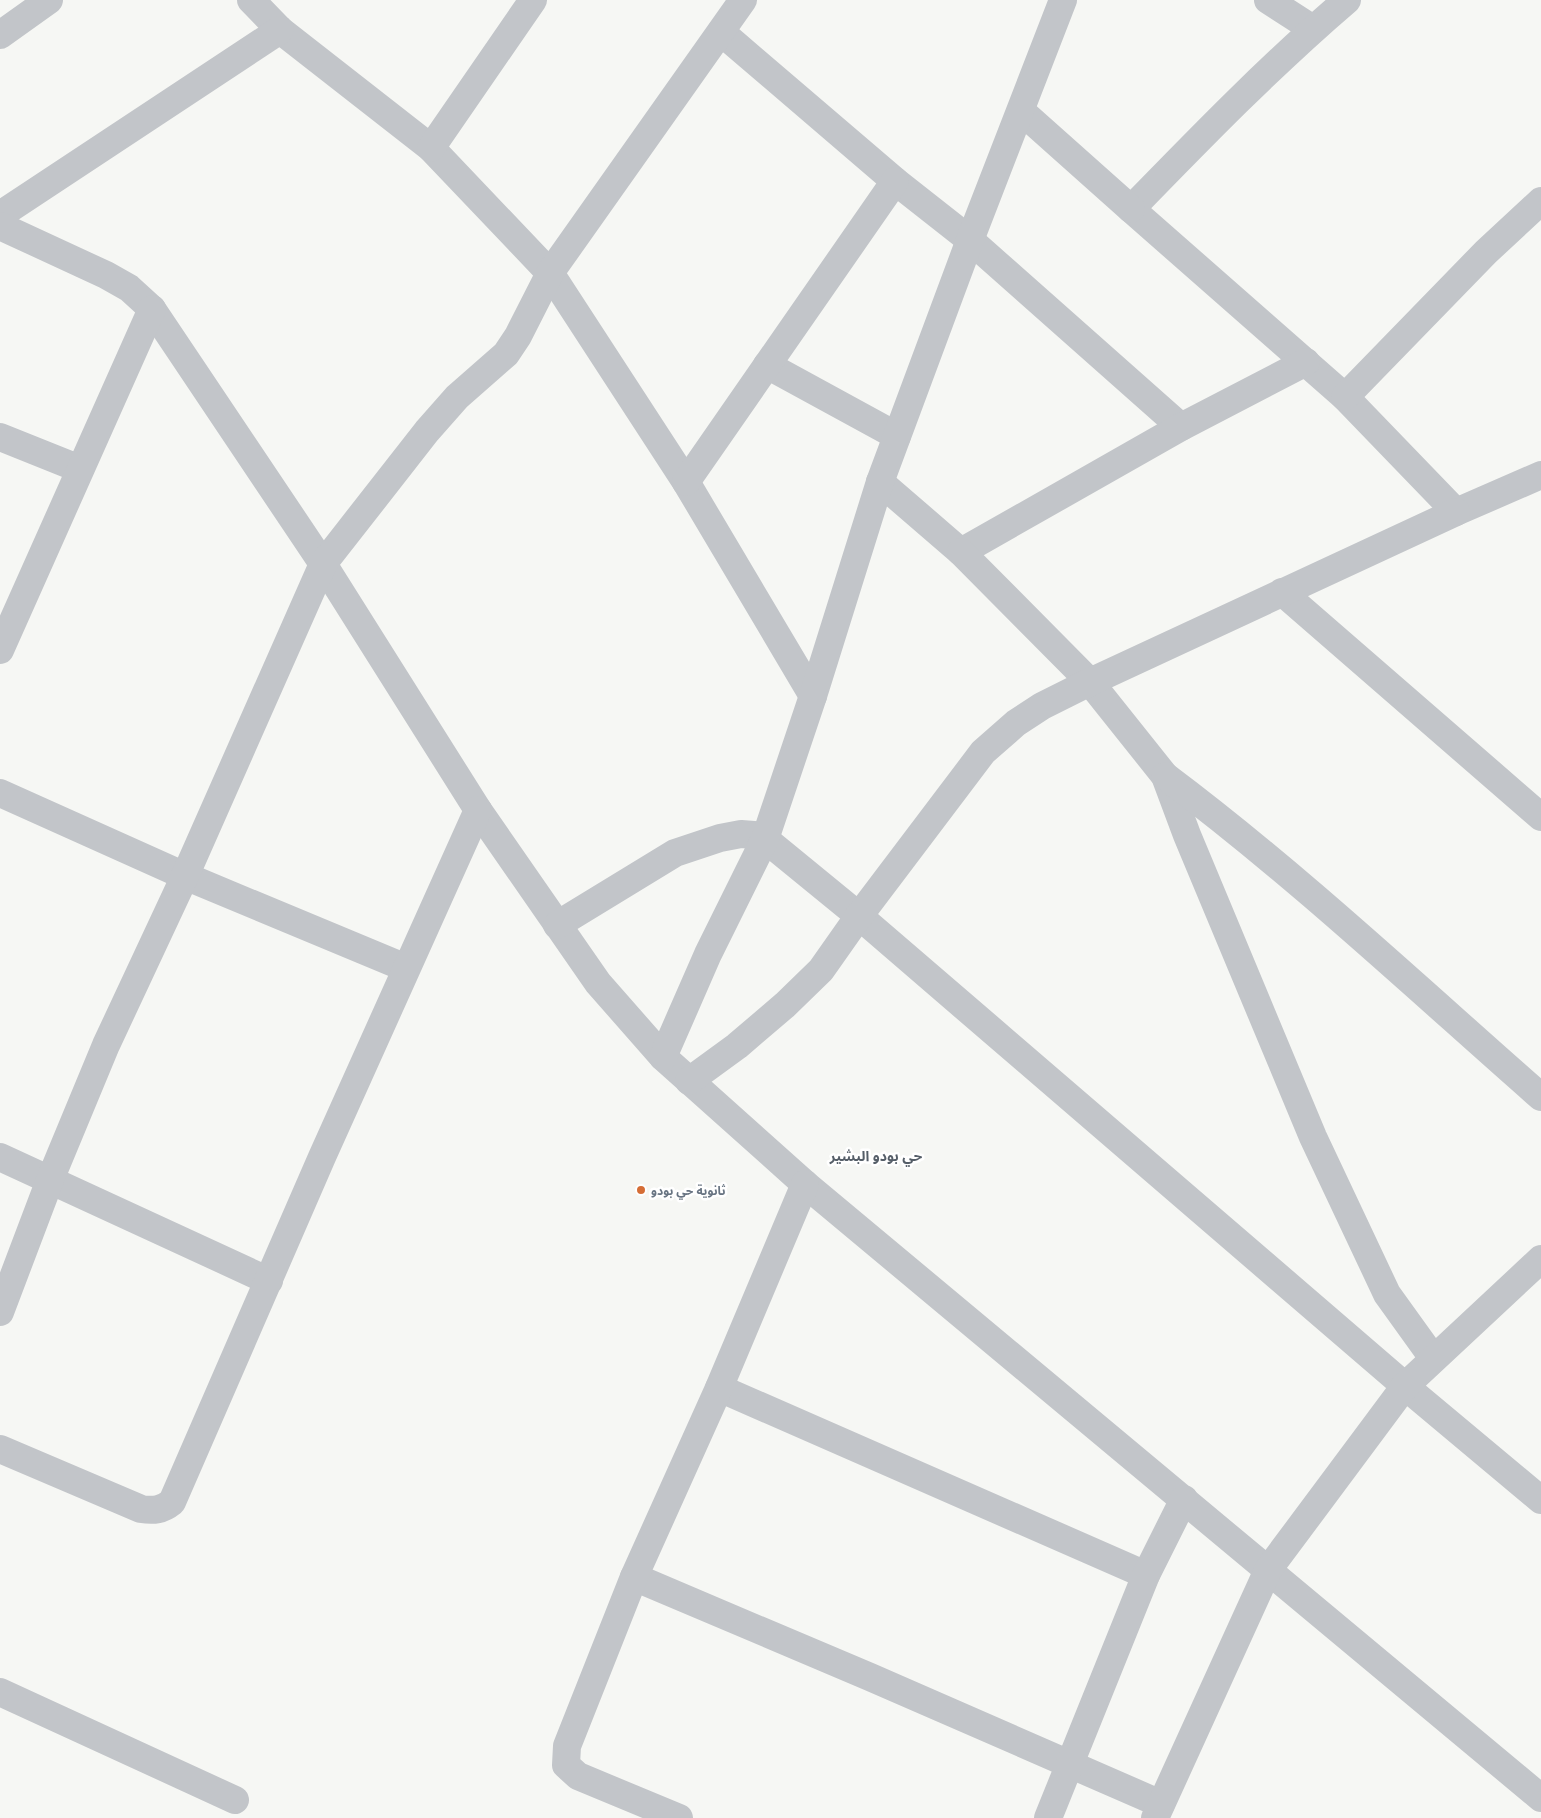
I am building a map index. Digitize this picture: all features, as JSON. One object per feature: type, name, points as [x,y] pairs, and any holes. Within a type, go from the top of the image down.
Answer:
[{"type":"street","points":[[250,0],[280,30],[431,148],[550,273],[686,482],[813,696]]},
{"type":"street","points":[[431,148],[533,0]]},
{"type":"street","points":[[0,1312],[50,1180],[106,1045],[185,876],[323,564],[445,410],[506,354],[518,336],[550,273],[743,0]]},
{"type":"street","points":[[663,1057],[708,954],[765,839],[813,696],[880,482],[970,240],[1063,0]]},
{"type":"street","points":[[1268,0],[1312,29]]},
{"type":"street","points":[[1131,209],[1230,108],[1312,29],[1347,0]]},
{"type":"street","points":[[0,35],[35,2]]},
{"type":"street","points":[[0,215],[280,30]]},
{"type":"street","points":[[721,32],[895,181],[970,240],[1181,428]]},
{"type":"street","points":[[1021,111],[1345,397],[1456,512]]},
{"type":"street","points":[[686,482],[895,181]]},
{"type":"street","points":[[1345,397],[1486,252],[1541,202]]},
{"type":"street","points":[[0,226],[106,275],[129,288],[152,309],[323,564],[478,810],[598,983],[663,1057],[806,1184],[1541,1798]]},
{"type":"street","points":[[0,650],[152,309]]},
{"type":"street","points":[[961,552],[1181,428],[1306,362]]},
{"type":"street","points":[[767,365],[897,436]]},
{"type":"street","points":[[0,437],[80,469]]},
{"type":"street","points":[[689,1080],[737,1046],[785,1005],[821,970],[858,916],[983,752],[1016,723],[1042,706],[1090,682],[1456,512],[1541,475]]},
{"type":"street","points":[[880,482],[961,552],[1090,682],[1166,776],[1207,807],[1297,882],[1541,1098]]},
{"type":"street","points":[[1282,592],[1541,817]]},
{"type":"street","points":[[1166,776],[1186,835],[1313,1137],[1387,1294],[1433,1358]]},
{"type":"street","points":[[0,793],[185,876],[406,968]]},
{"type":"street","points":[[0,1449],[141,1509],[152,1511],[164,1508],[172,1502],[179,1490],[322,1157],[478,810]]},
{"type":"street","points":[[557,925],[675,853],[720,838],[741,834],[754,835],[765,839],[858,916],[1405,1386],[1541,1500]]},
{"type":"street","points":[[0,1157],[269,1281]]},
{"type":"street","points":[[678,1818],[578,1776],[566,1766],[566,1746],[634,1577],[720,1388],[806,1184]]},
{"type":"street","points":[[634,1577],[1071,1764],[1158,1811],[1268,1570],[1405,1386],[1541,1259]]},
{"type":"street","points":[[720,1388],[1146,1575]]},
{"type":"street","points":[[1048,1818],[1146,1575],[1184,1499]]},
{"type":"street","points":[[0,1692],[235,1800]]},
{"type":"place","name":"ثانوية حي بودو","points":[[641,1190]]},
{"type":"district","name":"حي بودو البشير","points":[[876,1155]]}]
